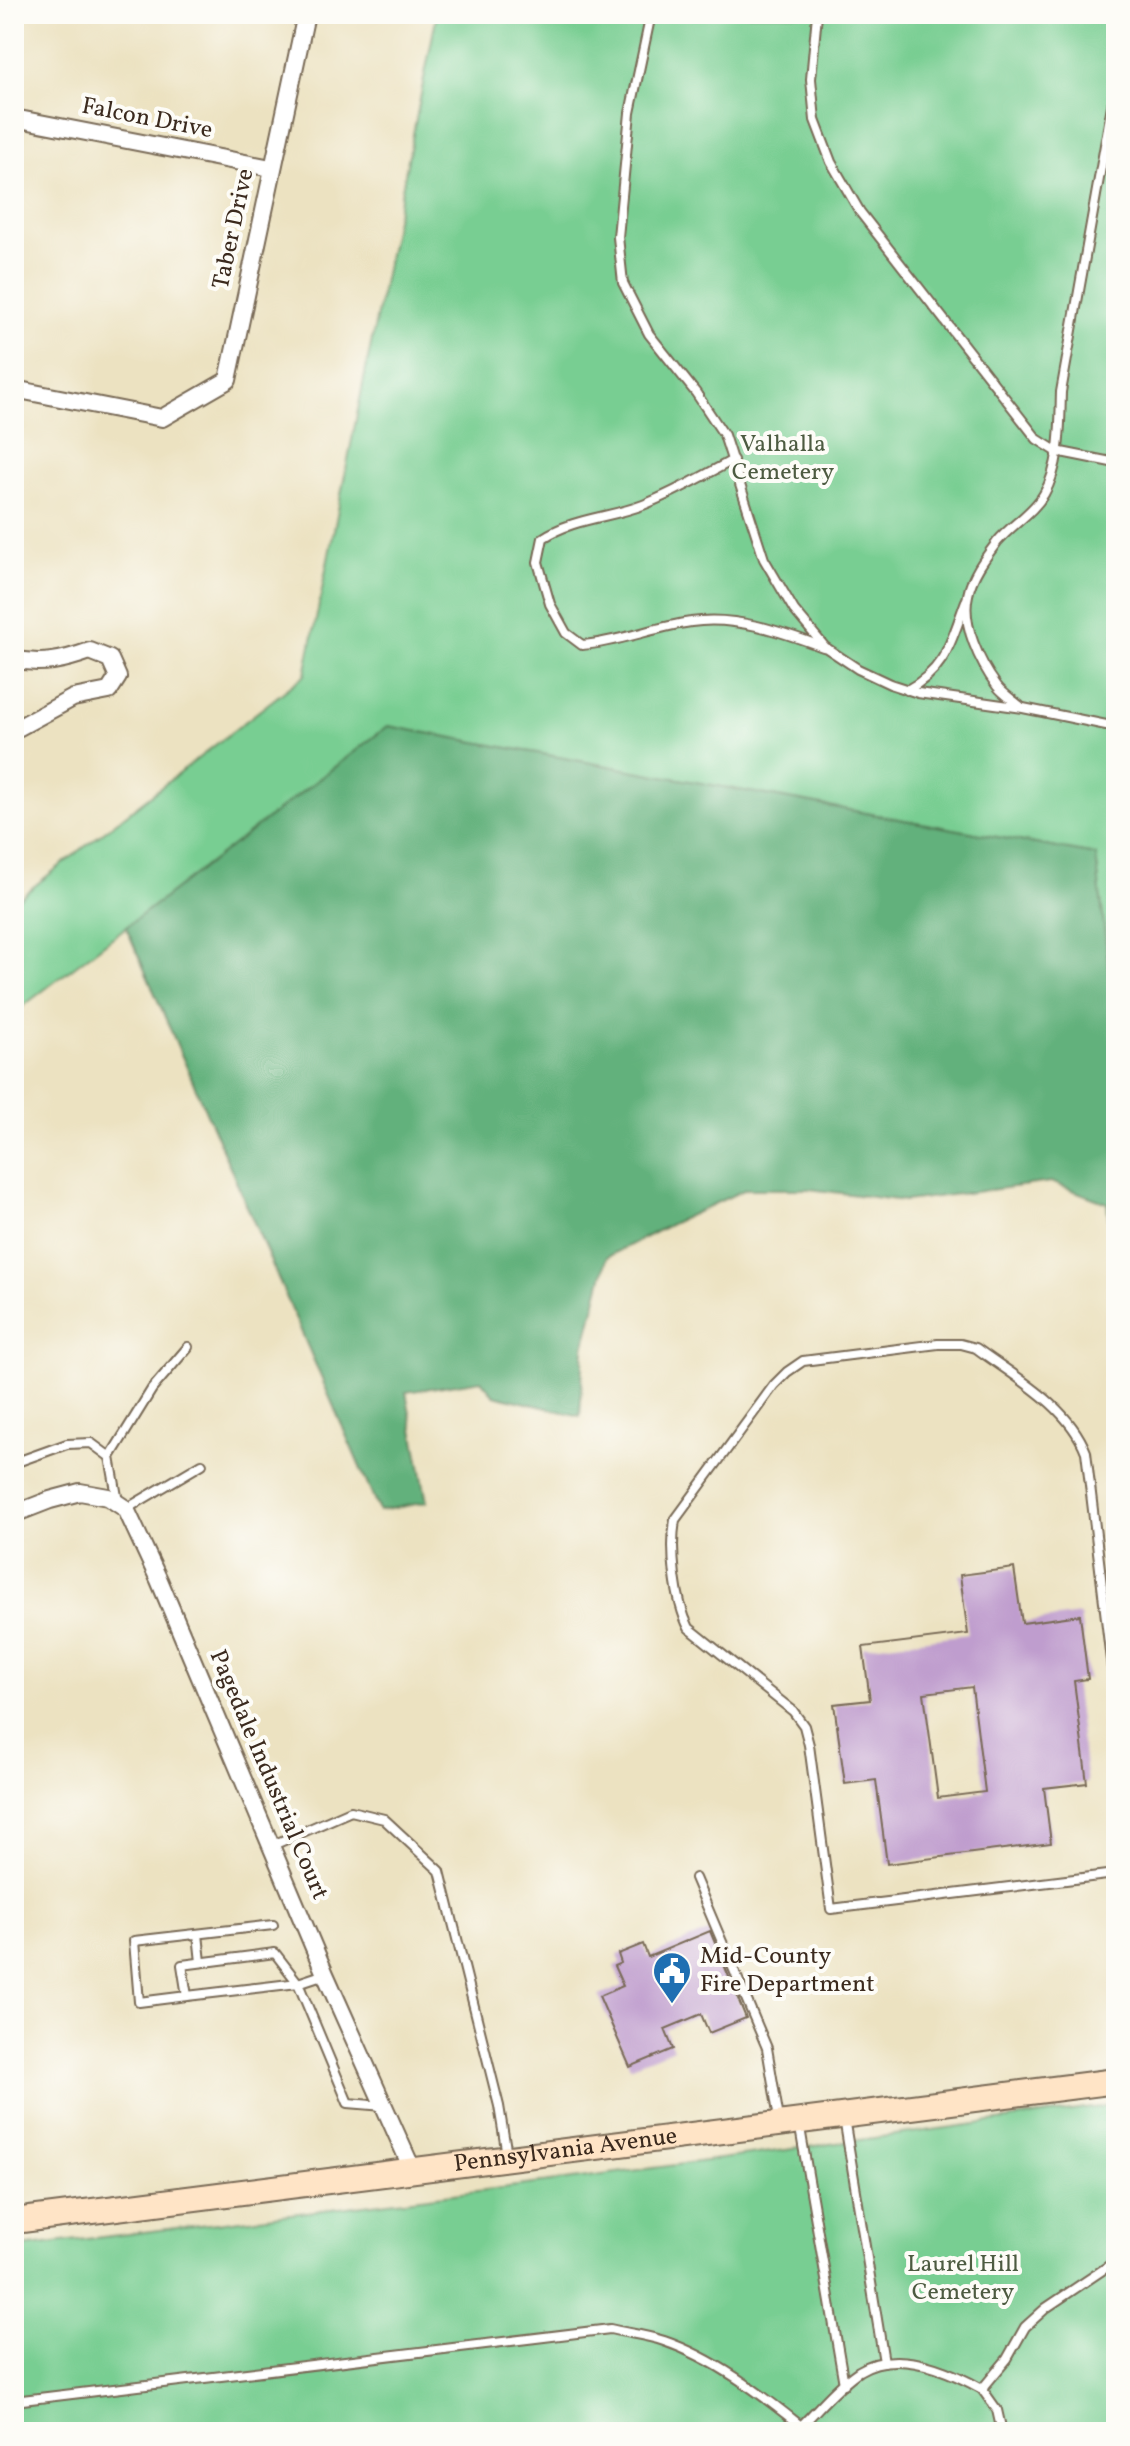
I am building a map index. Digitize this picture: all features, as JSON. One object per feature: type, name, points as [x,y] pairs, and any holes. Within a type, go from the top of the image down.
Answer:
[{"type":"street","name":"Taber Drive","points":[[14,389],[162,418],[228,380],[306,14]]},
{"type":"street","name":"Falcon Drive","points":[[14,118],[271,168]]},
{"type":"street","points":[[14,659],[44,662],[66,660],[90,651],[110,659],[118,677],[109,691],[73,698],[14,730]]},
{"type":"street","points":[[14,1514],[80,1492],[108,1497],[122,1506]]},
{"type":"street","name":"Pagedale Industrial Court","points":[[122,1506],[159,1580],[325,1974],[413,2171]]},
{"type":"street","name":"Pennsylvania Avenue","points":[[14,2221],[1116,2081]]},
{"type":"lane","points":[[651,14],[630,113],[618,237],[623,283],[649,334],[696,393],[724,435],[764,559],[794,610],[825,647]]},
{"type":"lane","points":[[817,14],[811,79],[815,120],[831,162],[860,212],[1037,439],[1056,451],[1116,463]]},
{"type":"lane","points":[[907,690],[938,668],[978,568],[999,539],[1044,495],[1052,474],[1061,392],[1116,83]]},
{"type":"lane","points":[[733,460],[640,506],[562,526],[543,538],[538,562],[550,604],[566,633],[582,645],[605,643],[694,621],[735,623],[792,635],[825,647],[858,669],[907,690],[1023,708],[1116,727]]},
{"type":"lane","points":[[967,597],[969,628],[982,660],[999,689],[1023,708]]},
{"type":"lane","points":[[1115,1874],[831,1909],[804,1726],[793,1711],[689,1628],[681,1611],[672,1537],[675,1520],[774,1385],[803,1361],[938,1344],[961,1344],[976,1348],[1064,1415],[1078,1433],[1086,1452],[1116,1702]]},
{"type":"lane","points":[[110,1457],[152,1389],[188,1347]]},
{"type":"lane","points":[[14,1463],[67,1444],[91,1443],[110,1457],[122,1506],[202,1464]]},
{"type":"lane","points":[[273,1845],[351,1811],[384,1819],[440,1871],[499,2106],[507,2159]]},
{"type":"lane","points":[[1116,1861],[1116,1882]]},
{"type":"lane","points":[[695,1878],[767,2048],[789,2123],[844,2384]]},
{"type":"lane","points":[[273,1925],[134,1941],[139,2002],[298,1983],[325,1974]]},
{"type":"lane","points":[[198,1934],[201,1962]]},
{"type":"lane","points":[[187,1996],[182,1965],[275,1953],[298,1983],[348,2103],[385,2106]]},
{"type":"lane","points":[[844,2115],[884,2362]]},
{"type":"lane","points":[[982,2389],[1007,2359],[1025,2327],[1046,2308],[1116,2261]]},
{"type":"lane","points":[[14,2401],[610,2329],[664,2341],[702,2358],[762,2395],[800,2429],[844,2384],[862,2370],[884,2362],[924,2365],[959,2376],[982,2389],[997,2410],[1002,2432]]},
{"type":"green space","name":"Valhalla Cemetery","points":[[437,14],[1116,14],[1116,1035],[1096,855],[388,726],[14,1013],[14,902],[305,675]]},
{"type":"green space","points":[[388,726],[1096,855],[1116,1035],[1116,1298],[1107,1203],[1051,1182],[905,1201],[809,1189],[746,1189],[607,1257],[584,1348],[580,1416],[494,1395],[481,1380],[406,1392],[427,1502],[379,1511],[126,927]]},
{"type":"green space","name":"Laurel Hill Cemetery","points":[[1116,2105],[1116,2432],[14,2432],[14,2248],[558,2181]]},
{"type":"building","points":[[1014,1568],[1022,1623],[1080,1615],[1088,1679],[1074,1681],[1087,1783],[1044,1788],[1051,1843],[887,1864],[876,1780],[845,1784],[834,1704],[870,1700],[863,1647],[968,1634],[960,1575]],"holes":[[[972,1687],[985,1792],[938,1798],[924,1693]]]},
{"type":"building","name":"Mid-County Fire Department","points":[[710,1931],[746,2018],[709,2033],[701,2014],[665,2029],[673,2049],[630,2067],[599,1996],[623,1986],[614,1966],[621,1963],[618,1954],[643,1944],[648,1957]]},
{"type":"place","name":"Mid-County Fire Department","points":[[672,2005]]}]
